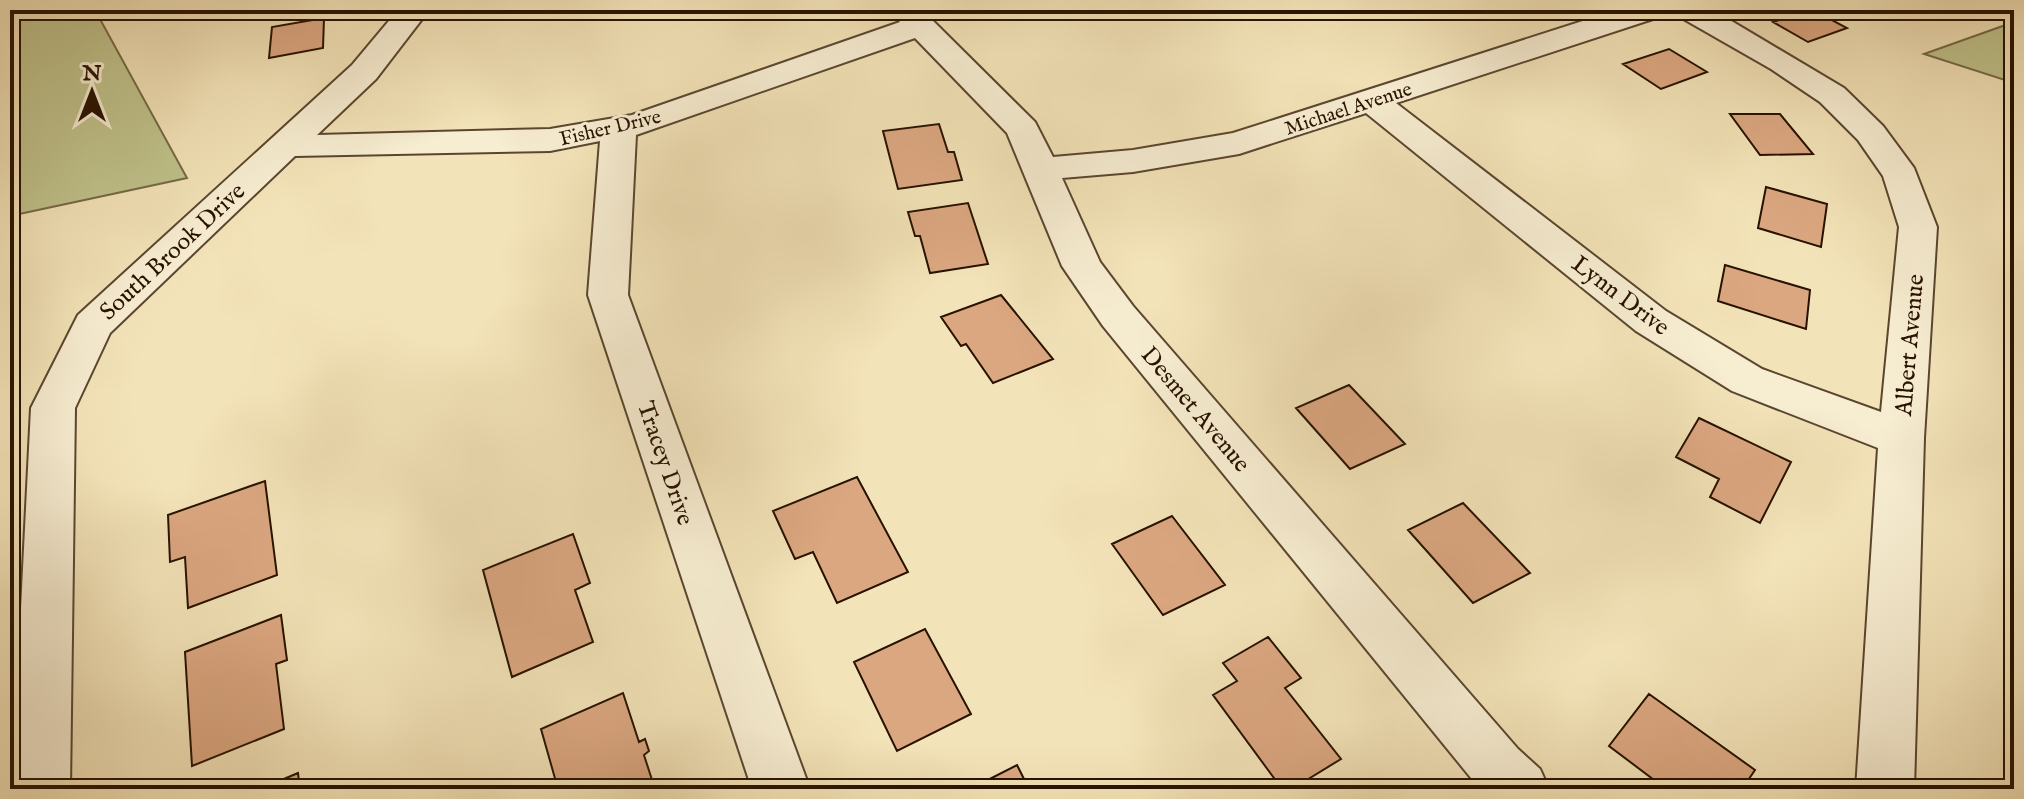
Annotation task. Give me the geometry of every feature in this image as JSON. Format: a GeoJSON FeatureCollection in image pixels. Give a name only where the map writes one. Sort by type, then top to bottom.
{"type":"FeatureCollection","features":[{"type":"Feature","properties":{"kind":"street","name":"South Brook Drive"},"geometry":{"type":"LineString","coordinates":[[41,789],[53,408],[93,325],[364,72],[414,10]]}},
{"type":"Feature","properties":{"kind":"street","name":"Michael Avenue"},"geometry":{"type":"LineString","coordinates":[[1039,169],[1133,161],[1239,143],[1648,10]]}},
{"type":"Feature","properties":{"kind":"street","name":"Albert Avenue"},"geometry":{"type":"LineString","coordinates":[[1691,10],[1832,95],[1871,133],[1901,176],[1918,227],[1901,438],[1885,789]]}},
{"type":"Feature","properties":{"kind":"street","name":"Fisher Drive"},"geometry":{"type":"LineString","coordinates":[[285,146],[550,140],[639,124],[913,18]]}},
{"type":"Feature","properties":{"kind":"street","name":"Desmet Avenue"},"geometry":{"type":"LineString","coordinates":[[913,18],[1023,129],[1082,266],[1118,316],[1498,768],[1520,789]]}},
{"type":"Feature","properties":{"kind":"street","name":"Lynn Drive"},"geometry":{"type":"LineString","coordinates":[[1371,100],[1651,321],[1747,380],[1901,438]]}},
{"type":"Feature","properties":{"kind":"street","name":"Tracey Drive"},"geometry":{"type":"LineString","coordinates":[[619,127],[608,295],[781,789]]}},
{"type":"Feature","properties":{"kind":"green space"},"geometry":{"type":"Polygon","coordinates":[[[10,10],[95,10],[187,178],[10,216],[10,10]]]}},
{"type":"Feature","properties":{"kind":"green space"},"geometry":{"type":"Polygon","coordinates":[[[2014,22],[2014,83],[1924,54],[2014,22]]]}},
{"type":"Feature","properties":{"kind":"building"},"geometry":{"type":"Polygon","coordinates":[[[1808,10],[1847,28],[1808,42],[1773,22],[1808,10]]]}},
{"type":"Feature","properties":{"kind":"building"},"geometry":{"type":"Polygon","coordinates":[[[324,18],[323,48],[269,58],[272,27],[324,18]]]}},
{"type":"Feature","properties":{"kind":"building"},"geometry":{"type":"Polygon","coordinates":[[[1669,49],[1707,72],[1661,89],[1623,64],[1669,49]]]}},
{"type":"Feature","properties":{"kind":"building"},"geometry":{"type":"Polygon","coordinates":[[[1730,114],[1780,114],[1813,154],[1760,155],[1730,114]]]}},
{"type":"Feature","properties":{"kind":"building"},"geometry":{"type":"Polygon","coordinates":[[[939,124],[948,152],[954,152],[962,180],[898,189],[883,131],[939,124]]]}},
{"type":"Feature","properties":{"kind":"building"},"geometry":{"type":"Polygon","coordinates":[[[1766,187],[1827,204],[1821,247],[1758,228],[1766,187]]]}},
{"type":"Feature","properties":{"kind":"building"},"geometry":{"type":"Polygon","coordinates":[[[968,203],[988,264],[930,273],[920,236],[915,236],[908,212],[968,203]]]}},
{"type":"Feature","properties":{"kind":"building"},"geometry":{"type":"Polygon","coordinates":[[[1725,265],[1810,290],[1806,329],[1718,301],[1725,265]]]}},
{"type":"Feature","properties":{"kind":"building"},"geometry":{"type":"Polygon","coordinates":[[[1001,295],[1053,359],[993,383],[966,344],[961,346],[941,317],[1001,295]]]}},
{"type":"Feature","properties":{"kind":"building"},"geometry":{"type":"Polygon","coordinates":[[[1349,385],[1405,444],[1350,469],[1296,408],[1349,385]]]}},
{"type":"Feature","properties":{"kind":"building"},"geometry":{"type":"Polygon","coordinates":[[[1699,418],[1791,462],[1760,523],[1710,497],[1719,479],[1676,457],[1699,418]]]}},
{"type":"Feature","properties":{"kind":"building"},"geometry":{"type":"Polygon","coordinates":[[[857,477],[908,572],[837,603],[813,552],[795,559],[773,511],[857,477]]]}},
{"type":"Feature","properties":{"kind":"building"},"geometry":{"type":"Polygon","coordinates":[[[265,481],[277,575],[188,608],[185,557],[170,562],[168,515],[265,481]]]}},
{"type":"Feature","properties":{"kind":"building"},"geometry":{"type":"Polygon","coordinates":[[[1463,503],[1530,573],[1473,603],[1408,530],[1463,503]]]}},
{"type":"Feature","properties":{"kind":"building"},"geometry":{"type":"Polygon","coordinates":[[[1172,516],[1225,585],[1163,615],[1112,544],[1172,516]]]}},
{"type":"Feature","properties":{"kind":"building"},"geometry":{"type":"Polygon","coordinates":[[[573,534],[590,583],[575,590],[593,642],[512,677],[483,570],[573,534]]]}},
{"type":"Feature","properties":{"kind":"building"},"geometry":{"type":"Polygon","coordinates":[[[281,615],[287,660],[276,664],[284,729],[192,766],[185,652],[281,615]]]}},
{"type":"Feature","properties":{"kind":"building"},"geometry":{"type":"Polygon","coordinates":[[[925,629],[971,714],[897,751],[854,662],[925,629]]]}},
{"type":"Feature","properties":{"kind":"building"},"geometry":{"type":"Polygon","coordinates":[[[1268,637],[1301,678],[1285,688],[1341,759],[1292,789],[1282,789],[1213,695],[1237,681],[1223,663],[1268,637]]]}},
{"type":"Feature","properties":{"kind":"building"},"geometry":{"type":"Polygon","coordinates":[[[623,693],[639,742],[645,739],[649,751],[644,755],[653,783],[640,789],[558,789],[541,729],[623,693]]]}},
{"type":"Feature","properties":{"kind":"building"},"geometry":{"type":"Polygon","coordinates":[[[1649,694],[1755,770],[1742,789],[1666,789],[1609,746],[1649,694]]]}},
{"type":"Feature","properties":{"kind":"building"},"geometry":{"type":"Polygon","coordinates":[[[1017,765],[1029,789],[970,789],[1017,765]]]}},
{"type":"Feature","properties":{"kind":"building"},"geometry":{"type":"Polygon","coordinates":[[[298,773],[300,789],[260,789],[298,773]]]}}]}
